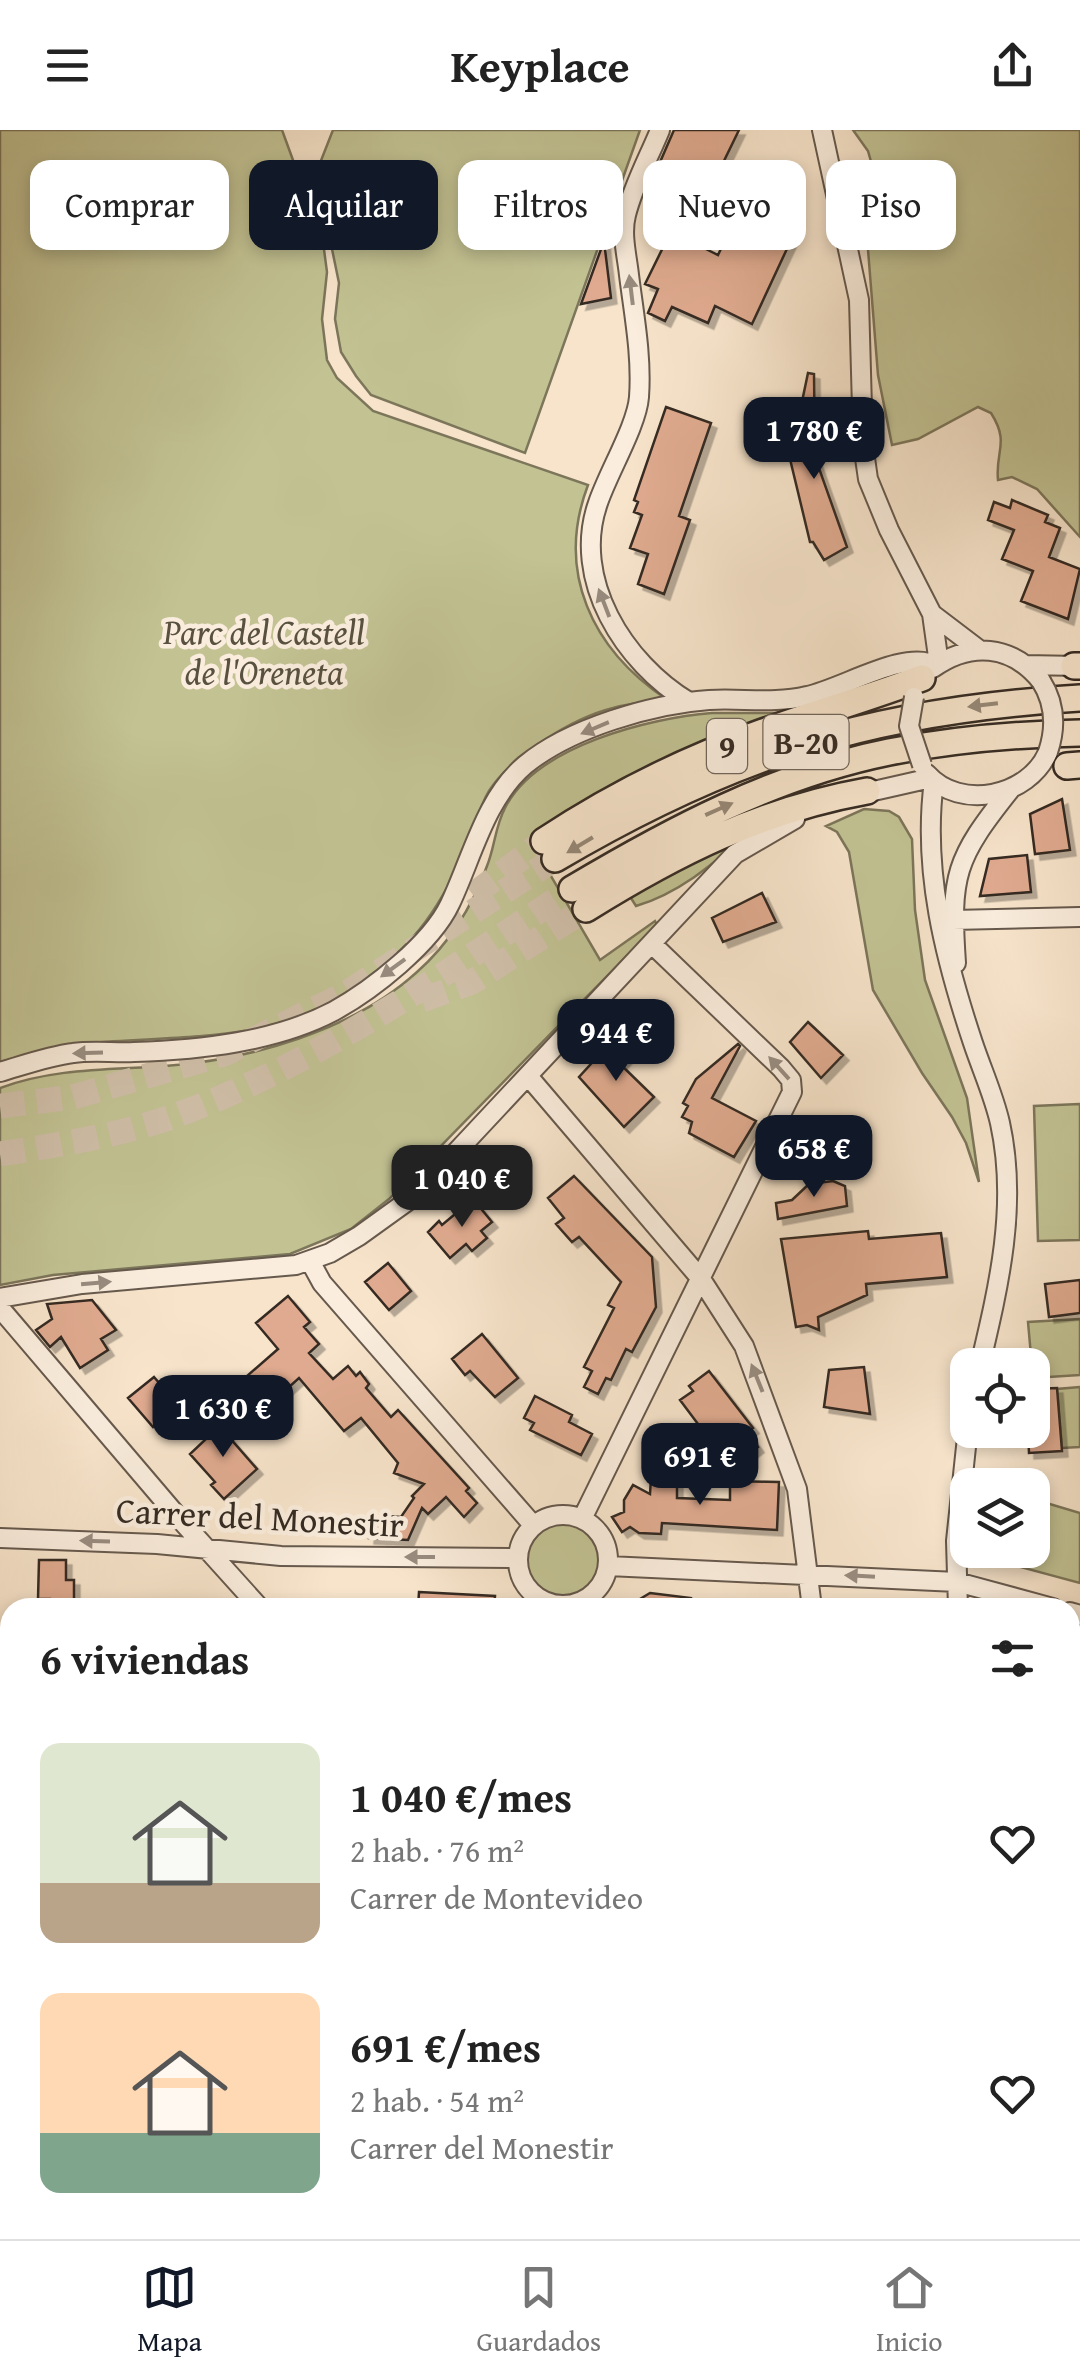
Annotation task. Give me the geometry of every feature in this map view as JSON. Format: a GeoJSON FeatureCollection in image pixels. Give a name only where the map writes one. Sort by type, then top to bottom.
{"type":"FeatureCollection","features":[{"type":"Feature","properties":{"kind":"highway","name":"9"},"geometry":{"type":"LineString","coordinates":[[550,850],[632,789],[692,760],[928,676]]}},
{"type":"Feature","properties":{"kind":"highway","name":"B-20"},"geometry":{"type":"LineString","coordinates":[[550,850],[694,784],[786,748],[881,722],[950,709],[1080,698]]}},
{"type":"Feature","properties":{"kind":"highway","name":"B-20"},"geometry":{"type":"LineString","coordinates":[[579,899],[705,816],[819,772],[927,747],[1080,732]]}},
{"type":"Feature","properties":{"kind":"highway","name":"9"},"geometry":{"type":"LineString","coordinates":[[579,899],[739,826],[816,800],[879,789]]}},
{"type":"Feature","properties":{"kind":"street"},"geometry":{"type":"LineString","coordinates":[[660,130],[625,216],[624,239],[640,366],[639,402],[596,505],[590,535],[601,599],[612,624],[651,674],[688,702]]}},
{"type":"Feature","properties":{"kind":"street"},"geometry":{"type":"LineString","coordinates":[[0,1298],[82,1284],[278,1268],[310,1261],[396,1212],[736,854],[784,824],[929,775],[958,792],[982,795],[1010,790],[1063,763],[1052,738],[1053,712],[1041,681],[1025,665],[1003,653],[978,649],[932,614],[868,479],[862,444],[858,300],[822,130]]}},
{"type":"Feature","properties":{"kind":"street"},"geometry":{"type":"LineString","coordinates":[[932,614],[928,676],[910,726],[929,775],[940,934],[1000,1122],[1008,1189],[1006,1238],[984,1348]]}},
{"type":"Feature","properties":{"kind":"street"},"geometry":{"type":"LineString","coordinates":[[928,676],[978,649]]}},
{"type":"Feature","properties":{"kind":"street"},"geometry":{"type":"LineString","coordinates":[[0,1072],[74,1053],[220,1044],[270,1034],[334,1010],[410,956],[436,926],[449,907],[493,806],[526,764],[559,744],[618,718],[688,702],[780,701],[810,696],[908,660],[928,661],[928,676]]}},
{"type":"Feature","properties":{"kind":"street"},"geometry":{"type":"LineString","coordinates":[[1025,665],[1078,666]]}},
{"type":"Feature","properties":{"kind":"street"},"geometry":{"type":"LineString","coordinates":[[879,789],[907,795],[923,810],[932,835]]}},
{"type":"Feature","properties":{"kind":"street"},"geometry":{"type":"LineString","coordinates":[[958,990],[956,881],[966,850],[1010,790]]}},
{"type":"Feature","properties":{"kind":"street"},"geometry":{"type":"LineString","coordinates":[[954,920],[1080,917]]}},
{"type":"Feature","properties":{"kind":"street"},"geometry":{"type":"LineString","coordinates":[[582,1519],[788,1104],[792,1086],[782,1068],[652,944]]}},
{"type":"Feature","properties":{"kind":"street"},"geometry":{"type":"LineString","coordinates":[[528,1076],[701,1279],[744,1346],[796,1489],[811,1598]]}},
{"type":"Feature","properties":{"kind":"street"},"geometry":{"type":"LineString","coordinates":[[310,1261],[322,1283],[533,1526]]}},
{"type":"Feature","properties":{"kind":"street"},"geometry":{"type":"LineString","coordinates":[[0,1308],[251,1598]]}},
{"type":"Feature","properties":{"kind":"street"},"geometry":{"type":"LineString","coordinates":[[958,1598],[956,1540],[966,1448]]}},
{"type":"Feature","properties":{"kind":"street"},"geometry":{"type":"LineString","coordinates":[[538,1598],[522,1580],[517,1558],[533,1526],[552,1516],[568,1515],[582,1519],[605,1543],[608,1566],[604,1579],[587,1598]]}},
{"type":"Feature","properties":{"kind":"street","name":"Carrer del Monestir"},"geometry":{"type":"LineString","coordinates":[[0,1538],[207,1548],[281,1556],[517,1558]]}},
{"type":"Feature","properties":{"kind":"street"},"geometry":{"type":"LineString","coordinates":[[608,1566],[958,1582],[1016,1598]]}},
{"type":"Feature","properties":{"kind":"green space","name":"Parc del Castell de l'Oreneta"},"geometry":{"type":"Polygon","coordinates":[[[0,130],[282,130],[293,160],[249,160],[249,250],[324,250],[327,272],[322,319],[327,360],[337,378],[373,411],[588,485],[576,548],[587,606],[618,657],[666,699],[619,706],[580,720],[544,740],[512,765],[489,791],[456,872],[419,930],[369,977],[317,1009],[255,1029],[78,1044],[0,1062],[0,130]]]}},
{"type":"Feature","properties":{"kind":"green space"},"geometry":{"type":"Polygon","coordinates":[[[333,130],[640,130],[623,178],[623,160],[458,160],[458,250],[597,250],[525,453],[371,395],[341,352],[335,319],[339,283],[332,250],[438,250],[438,160],[321,160],[333,130]]]}},
{"type":"Feature","properties":{"kind":"green space"},"geometry":{"type":"Polygon","coordinates":[[[853,130],[1080,130],[1080,537],[1037,489],[1012,477],[998,480],[1001,440],[991,413],[978,407],[918,439],[892,445],[878,375],[868,250],[956,250],[956,160],[871,160],[853,130]]]}},
{"type":"Feature","properties":{"kind":"green space"},"geometry":{"type":"Polygon","coordinates":[[[712,713],[797,713],[606,798],[531,842],[600,960],[655,921],[657,925],[389,1199],[351,1229],[290,1254],[53,1275],[0,1285],[0,1088],[61,1073],[231,1057],[299,1039],[363,1010],[417,972],[450,936],[481,881],[499,822],[520,786],[542,768],[596,739],[657,721],[712,713]]]}},
{"type":"Feature","properties":{"kind":"green space"},"geometry":{"type":"Polygon","coordinates":[[[864,809],[889,811],[899,817],[912,839],[915,910],[925,980],[967,1098],[979,1182],[952,1117],[873,990],[849,852],[837,832],[826,826],[864,809]]]}},
{"type":"Feature","properties":{"kind":"green space"},"geometry":{"type":"Polygon","coordinates":[[[748,834],[667,893],[636,906],[629,895],[748,834]]]}},
{"type":"Feature","properties":{"kind":"green space"},"geometry":{"type":"Polygon","coordinates":[[[1080,1104],[1080,1240],[1038,1241],[1034,1106],[1080,1104]]]}},
{"type":"Feature","properties":{"kind":"green space"},"geometry":{"type":"Polygon","coordinates":[[[1080,1319],[1080,1375],[1050,1377],[1050,1348],[1030,1348],[1028,1322],[1080,1319]]]}},
{"type":"Feature","properties":{"kind":"green space"},"geometry":{"type":"Polygon","coordinates":[[[1080,1387],[1080,1447],[1062,1448],[1057,1389],[1080,1387]]]}},
{"type":"Feature","properties":{"kind":"green space"},"geometry":{"type":"Polygon","coordinates":[[[1050,1504],[1080,1513],[1080,1583],[1024,1568],[1050,1568],[1050,1504]]]}},
{"type":"Feature","properties":{"kind":"green space"},"geometry":{"type":"Polygon","coordinates":[[[563,1524],[589,1535],[600,1561],[589,1587],[563,1598],[537,1587],[526,1561],[537,1535],[563,1524]]]}},
{"type":"Feature","properties":{"kind":"building"},"geometry":{"type":"Polygon","coordinates":[[[674,130],[739,130],[724,160],[661,160],[674,130]]]}},
{"type":"Feature","properties":{"kind":"building"},"geometry":{"type":"Polygon","coordinates":[[[601,250],[605,250],[611,298],[581,304],[601,250]]]}},
{"type":"Feature","properties":{"kind":"building"},"geometry":{"type":"Polygon","coordinates":[[[662,250],[708,250],[718,255],[720,250],[786,250],[752,324],[715,306],[708,323],[672,307],[665,321],[648,313],[658,289],[645,284],[662,250]]]}},
{"type":"Feature","properties":{"kind":"building"},"geometry":{"type":"Polygon","coordinates":[[[808,373],[814,374],[815,457],[847,547],[824,560],[810,542],[790,459],[808,373]]]}},
{"type":"Feature","properties":{"kind":"building"},"geometry":{"type":"Polygon","coordinates":[[[666,407],[711,423],[679,516],[690,520],[664,594],[638,584],[648,554],[630,548],[642,515],[634,512],[638,502],[634,500],[666,407]]]}},
{"type":"Feature","properties":{"kind":"building"},"geometry":{"type":"Polygon","coordinates":[[[1012,500],[1048,515],[1045,522],[1060,528],[1049,557],[1080,569],[1068,619],[1021,601],[1033,571],[1002,559],[1014,530],[988,520],[994,502],[1010,508],[1012,500]]]}},
{"type":"Feature","properties":{"kind":"building"},"geometry":{"type":"Polygon","coordinates":[[[1062,799],[1070,850],[1035,854],[1030,814],[1062,799]]]}},
{"type":"Feature","properties":{"kind":"building"},"geometry":{"type":"Polygon","coordinates":[[[1027,855],[1031,892],[980,896],[989,859],[1027,855]]]}},
{"type":"Feature","properties":{"kind":"building"},"geometry":{"type":"Polygon","coordinates":[[[762,893],[776,922],[723,942],[712,918],[762,893]]]}},
{"type":"Feature","properties":{"kind":"building"},"geometry":{"type":"Polygon","coordinates":[[[808,1022],[843,1055],[821,1078],[790,1042],[808,1022]]]}},
{"type":"Feature","properties":{"kind":"building"},"geometry":{"type":"Polygon","coordinates":[[[609,1038],[627,1057],[620,1064],[654,1097],[624,1127],[579,1077],[609,1038]]]}},
{"type":"Feature","properties":{"kind":"building"},"geometry":{"type":"Polygon","coordinates":[[[738,1044],[712,1098],[756,1121],[734,1157],[689,1133],[692,1122],[682,1117],[688,1106],[683,1103],[696,1079],[738,1044]]]}},
{"type":"Feature","properties":{"kind":"building"},"geometry":{"type":"Polygon","coordinates":[[[574,1176],[652,1257],[656,1307],[632,1352],[626,1349],[611,1380],[606,1378],[598,1394],[584,1387],[592,1371],[584,1367],[614,1308],[608,1305],[621,1282],[579,1237],[572,1242],[556,1224],[564,1218],[548,1198],[574,1176]]]}},
{"type":"Feature","properties":{"kind":"building"},"geometry":{"type":"Polygon","coordinates":[[[833,1181],[845,1186],[847,1206],[778,1219],[776,1203],[792,1200],[809,1184],[833,1181]]]}},
{"type":"Feature","properties":{"kind":"building"},"geometry":{"type":"Polygon","coordinates":[[[473,1199],[492,1222],[481,1231],[487,1238],[472,1251],[466,1244],[450,1258],[428,1232],[473,1199]]]}},
{"type":"Feature","properties":{"kind":"building"},"geometry":{"type":"Polygon","coordinates":[[[868,1231],[869,1239],[941,1233],[947,1277],[866,1284],[867,1295],[818,1317],[819,1330],[807,1325],[796,1327],[781,1239],[868,1231]]]}},
{"type":"Feature","properties":{"kind":"building"},"geometry":{"type":"Polygon","coordinates":[[[388,1263],[411,1291],[389,1310],[365,1282],[388,1263]]]}},
{"type":"Feature","properties":{"kind":"building"},"geometry":{"type":"Polygon","coordinates":[[[1080,1280],[1080,1313],[1049,1317],[1045,1284],[1080,1280]]]}},
{"type":"Feature","properties":{"kind":"building"},"geometry":{"type":"Polygon","coordinates":[[[288,1296],[310,1322],[304,1327],[319,1344],[309,1353],[333,1379],[348,1366],[356,1376],[360,1372],[369,1384],[366,1388],[391,1417],[398,1410],[469,1488],[466,1491],[477,1503],[464,1517],[446,1497],[428,1514],[422,1508],[408,1540],[369,1538],[370,1521],[380,1522],[385,1516],[401,1517],[424,1484],[394,1473],[398,1463],[361,1418],[344,1431],[299,1378],[288,1388],[282,1381],[238,1414],[223,1397],[278,1349],[256,1323],[288,1296]]]}},
{"type":"Feature","properties":{"kind":"building"},"geometry":{"type":"Polygon","coordinates":[[[92,1300],[116,1330],[101,1339],[108,1350],[80,1368],[61,1337],[50,1347],[36,1330],[52,1319],[47,1304],[92,1300]]]}},
{"type":"Feature","properties":{"kind":"building"},"geometry":{"type":"Polygon","coordinates":[[[482,1334],[518,1378],[495,1397],[470,1371],[465,1375],[452,1359],[482,1334]]]}},
{"type":"Feature","properties":{"kind":"building"},"geometry":{"type":"Polygon","coordinates":[[[864,1367],[870,1414],[824,1407],[829,1370],[864,1367]]]}},
{"type":"Feature","properties":{"kind":"building"},"geometry":{"type":"Polygon","coordinates":[[[709,1371],[753,1428],[747,1432],[758,1447],[736,1464],[712,1432],[707,1436],[680,1400],[693,1391],[689,1386],[709,1371]]]}},
{"type":"Feature","properties":{"kind":"building"},"geometry":{"type":"Polygon","coordinates":[[[154,1377],[178,1405],[153,1427],[128,1398],[154,1377]]]}},
{"type":"Feature","properties":{"kind":"building"},"geometry":{"type":"Polygon","coordinates":[[[1050,1388],[1057,1388],[1062,1451],[1029,1453],[1029,1448],[1050,1448],[1050,1388]]]}},
{"type":"Feature","properties":{"kind":"building"},"geometry":{"type":"Polygon","coordinates":[[[535,1396],[572,1415],[569,1422],[592,1434],[581,1455],[530,1430],[534,1423],[524,1418],[535,1396]]]}},
{"type":"Feature","properties":{"kind":"building"},"geometry":{"type":"Polygon","coordinates":[[[215,1421],[257,1469],[224,1499],[211,1485],[215,1482],[190,1454],[205,1440],[200,1434],[215,1421]]]}},
{"type":"Feature","properties":{"kind":"building"},"geometry":{"type":"Polygon","coordinates":[[[651,1478],[677,1479],[677,1498],[730,1500],[730,1481],[779,1482],[777,1530],[662,1523],[661,1534],[639,1533],[630,1527],[622,1532],[612,1517],[624,1512],[624,1500],[633,1485],[650,1494],[651,1478]]]}},
{"type":"Feature","properties":{"kind":"building"},"geometry":{"type":"Polygon","coordinates":[[[39,1560],[66,1560],[66,1580],[74,1580],[74,1598],[38,1598],[39,1560]]]}},
{"type":"Feature","properties":{"kind":"building"},"geometry":{"type":"Polygon","coordinates":[[[419,1592],[495,1596],[495,1598],[419,1598],[419,1592]]]}},
{"type":"Feature","properties":{"kind":"building"},"geometry":{"type":"Polygon","coordinates":[[[650,1593],[691,1598],[642,1598],[650,1593]]]}},
{"type":"Feature","properties":{"kind":"tunnel"},"geometry":{"type":"LineString","coordinates":[[473,895],[544,841]]}},
{"type":"Feature","properties":{"kind":"tunnel"},"geometry":{"type":"LineString","coordinates":[[0,1106],[73,1097],[224,1054],[345,994],[555,859]]}},
{"type":"Feature","properties":{"kind":"tunnel"},"geometry":{"type":"LineString","coordinates":[[0,1154],[140,1127],[237,1091],[336,1040],[572,889]]}},
{"type":"Feature","properties":{"kind":"tunnel"},"geometry":{"type":"LineString","coordinates":[[422,1000],[472,982],[586,909]]}}]}
